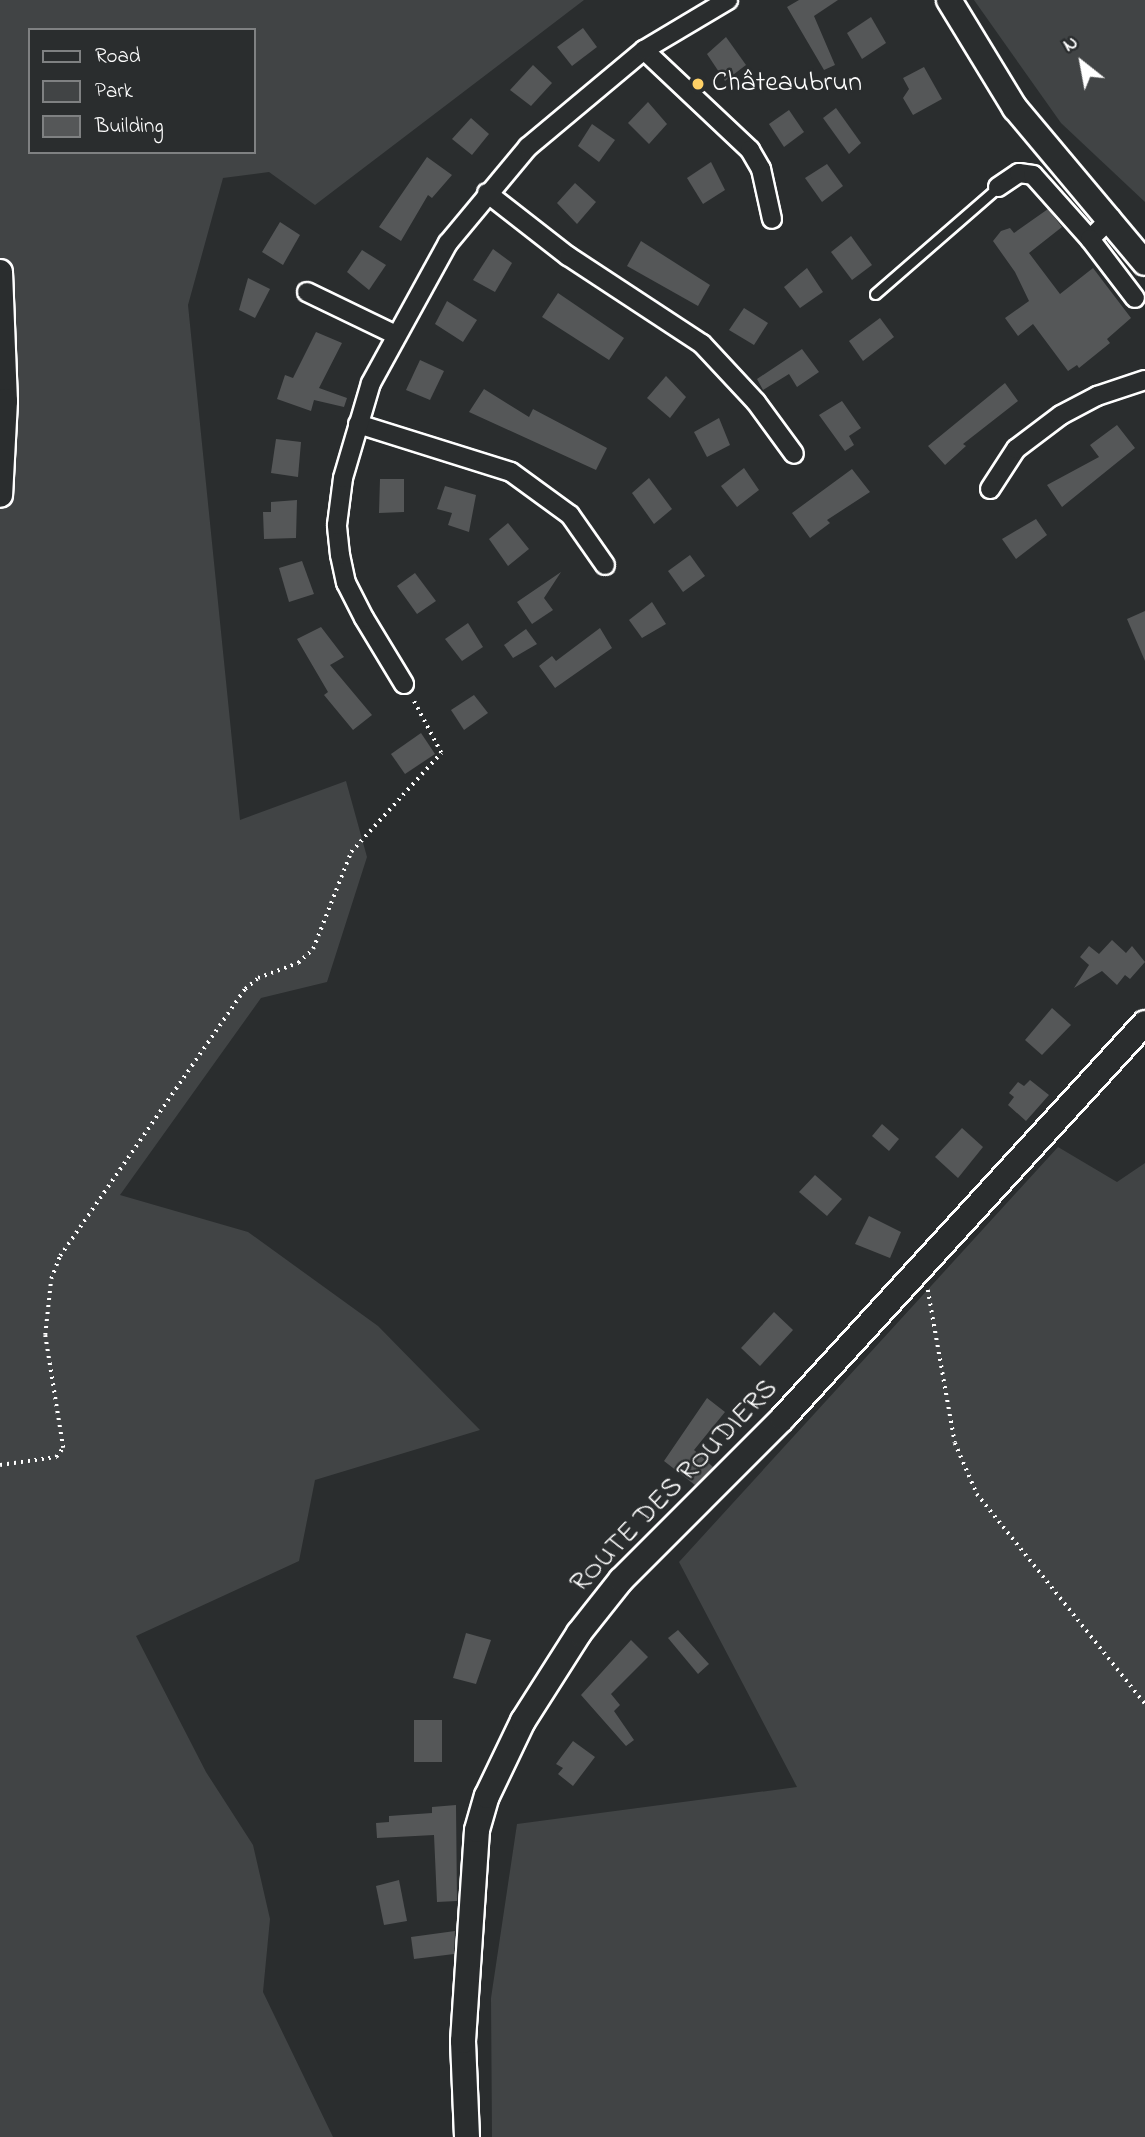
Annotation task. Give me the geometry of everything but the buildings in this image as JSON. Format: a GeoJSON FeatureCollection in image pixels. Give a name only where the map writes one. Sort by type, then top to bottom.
{"type":"FeatureCollection","features":[{"type":"Feature","properties":{"kind":"street"},"geometry":{"type":"LineString","coordinates":[[404,684],[363,618],[340,555],[337,525],[343,478],[371,383],[448,243],[487,192],[528,147],[644,50],[728,0]]}},
{"type":"Feature","properties":{"kind":"street"},"geometry":{"type":"LineString","coordinates":[[949,0],[1015,108],[1050,154],[1111,218],[1145,263]]}},
{"type":"Feature","properties":{"kind":"street"},"geometry":{"type":"LineString","coordinates":[[644,50],[750,150],[761,169],[772,219]]}},
{"type":"Feature","properties":{"kind":"street"},"geometry":{"type":"LineString","coordinates":[[998,187],[1019,173],[1033,175],[1090,239],[1135,298]]}},
{"type":"Feature","properties":{"kind":"street"},"geometry":{"type":"LineString","coordinates":[[487,192],[568,257],[702,344],[756,402],[794,454]]}},
{"type":"Feature","properties":{"kind":"street"},"geometry":{"type":"LineString","coordinates":[[1090,239],[1111,218]]}},
{"type":"Feature","properties":{"kind":"street"},"geometry":{"type":"LineString","coordinates":[[0,272],[5,401],[0,495]]}},
{"type":"Feature","properties":{"kind":"street"},"geometry":{"type":"LineString","coordinates":[[307,292],[396,335]]}},
{"type":"Feature","properties":{"kind":"street"},"geometry":{"type":"LineString","coordinates":[[990,489],[1016,449],[1061,415],[1097,396],[1145,380]]}},
{"type":"Feature","properties":{"kind":"street"},"geometry":{"type":"LineString","coordinates":[[358,424],[511,472],[570,515],[605,565]]}},
{"type":"Feature","properties":{"kind":"street","name":"ROUTE DES ROUDIERS"},"geometry":{"type":"LineString","coordinates":[[467,2137],[463,2041],[477,1830],[486,1796],[523,1721],[579,1633],[621,1580],[782,1419],[1145,1023]]}},
{"type":"Feature","properties":{"kind":"lane"},"geometry":{"type":"LineString","coordinates":[[875,294],[998,187]]}},
{"type":"Feature","properties":{"kind":"path"},"geometry":{"type":"LineString","coordinates":[[0,1465],[56,1457],[62,1448],[46,1335],[51,1279],[60,1256],[245,989],[258,978],[298,963],[313,949],[351,852],[441,753],[404,684]]}},
{"type":"Feature","properties":{"kind":"path"},"geometry":{"type":"LineString","coordinates":[[919,1269],[932,1299],[941,1377],[955,1443],[977,1494],[1145,1703]]}},
{"type":"Feature","properties":{"kind":"green space"},"geometry":{"type":"Polygon","coordinates":[[[0,0],[584,0],[315,205],[269,172],[223,178],[188,305],[240,820],[346,781],[367,857],[327,982],[261,998],[120,1195],[248,1232],[378,1326],[480,1430],[315,1480],[299,1561],[136,1636],[206,1772],[253,1845],[270,1919],[263,1992],[333,2137],[0,2137],[0,0]]]}},
{"type":"Feature","properties":{"kind":"green space"},"geometry":{"type":"Polygon","coordinates":[[[974,0],[1145,0],[1145,202],[1061,123],[974,0]]]}},
{"type":"Feature","properties":{"kind":"green space"},"geometry":{"type":"Polygon","coordinates":[[[1058,1147],[1117,1182],[1145,1163],[1145,2137],[492,2137],[491,1998],[517,1824],[797,1787],[679,1562],[1058,1147]]]}},
{"type":"Feature","properties":{"kind":"place","name":"Châteaubrun"},"geometry":{"type":"Point","coordinates":[698,84]}}]}
